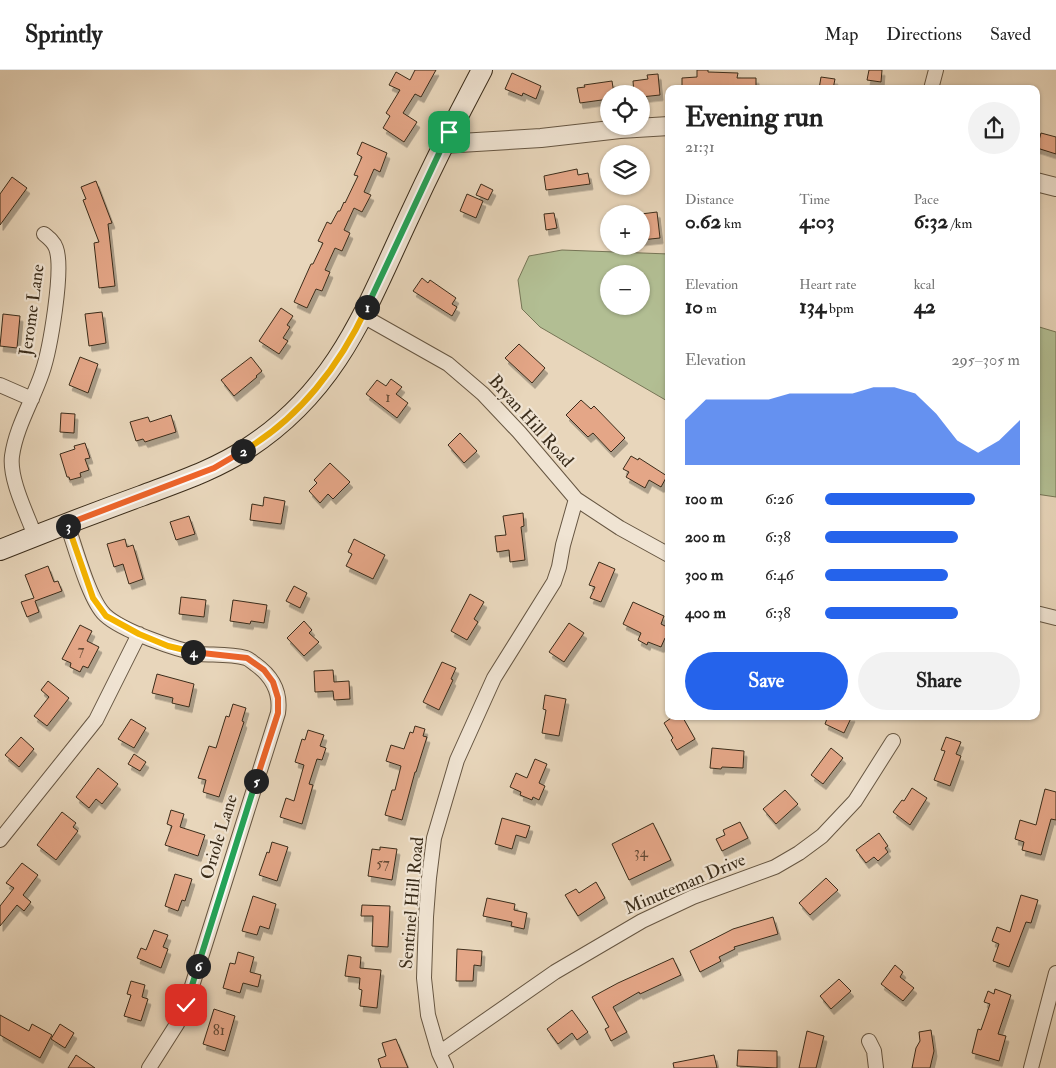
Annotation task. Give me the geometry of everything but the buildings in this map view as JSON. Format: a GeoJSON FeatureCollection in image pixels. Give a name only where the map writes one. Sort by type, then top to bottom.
{"type":"FeatureCollection","features":[{"type":"Feature","properties":{"kind":"main road"},"geometry":{"type":"LineString","coordinates":[[0,550],[214,468],[248,449],[273,431],[298,409],[320,385],[353,335],[443,144],[482,70]]}},
{"type":"Feature","properties":{"kind":"street"},"geometry":{"type":"LineString","coordinates":[[932,85],[936,70]]}},
{"type":"Feature","properties":{"kind":"street"},"geometry":{"type":"LineString","coordinates":[[443,144],[541,138],[620,129],[665,126]]}},
{"type":"Feature","properties":{"kind":"street"},"geometry":{"type":"LineString","coordinates":[[1040,183],[1056,187]]}},
{"type":"Feature","properties":{"kind":"street","name":"Jerome Lane"},"geometry":{"type":"LineString","coordinates":[[36,536],[18,489],[12,458],[15,441],[43,371],[53,321],[59,260],[52,241],[44,234]]}},
{"type":"Feature","properties":{"kind":"street","name":"Bryan Hill Road"},"geometry":{"type":"LineString","coordinates":[[363,316],[448,364],[483,394],[519,432],[576,499],[620,528],[665,554]]}},
{"type":"Feature","properties":{"kind":"street"},"geometry":{"type":"LineString","coordinates":[[0,385],[32,398]]}},
{"type":"Feature","properties":{"kind":"street","name":"Sentinel Hill Road"},"geometry":{"type":"LineString","coordinates":[[446,1068],[439,1053],[428,1015],[424,978],[426,917],[434,838],[457,760],[494,678],[554,582],[576,499]]}},
{"type":"Feature","properties":{"kind":"street","name":"Oriole Lane"},"geometry":{"type":"LineString","coordinates":[[67,524],[97,605],[106,616],[139,634],[168,646],[198,653],[247,658],[269,675],[276,690],[278,706],[186,1005],[177,1024],[148,1068]]}},
{"type":"Feature","properties":{"kind":"street"},"geometry":{"type":"LineString","coordinates":[[1040,614],[1056,618]]}},
{"type":"Feature","properties":{"kind":"street"},"geometry":{"type":"LineString","coordinates":[[0,840],[96,720],[139,634]]}},
{"type":"Feature","properties":{"kind":"street","name":"Minuteman Drive"},"geometry":{"type":"LineString","coordinates":[[439,1053],[555,972],[642,921],[693,897],[775,867],[799,853],[822,836],[855,801],[894,741]]}},
{"type":"Feature","properties":{"kind":"street"},"geometry":{"type":"LineString","coordinates":[[1031,1068],[1056,973]]}},
{"type":"Feature","properties":{"kind":"street"},"geometry":{"type":"LineString","coordinates":[[869,1042],[874,1051],[876,1068]]}},
{"type":"Feature","properties":{"kind":"green space"},"geometry":{"type":"Polygon","coordinates":[[[562,250],[600,251],[600,255],[665,254],[665,400],[540,327],[522,309],[518,280],[529,256],[562,250]]]}},
{"type":"Feature","properties":{"kind":"green space"},"geometry":{"type":"Polygon","coordinates":[[[1040,327],[1056,332],[1056,497],[1040,495],[1040,327]]]}},
{"type":"Feature","properties":{"kind":"route"},"geometry":{"type":"LineString","coordinates":[[186,1005],[278,713],[278,698],[269,675],[247,658],[198,653],[168,646],[139,634],[106,616],[93,598],[67,524],[214,468],[248,449],[273,431],[298,409],[320,385],[353,335],[449,132]]}}]}
